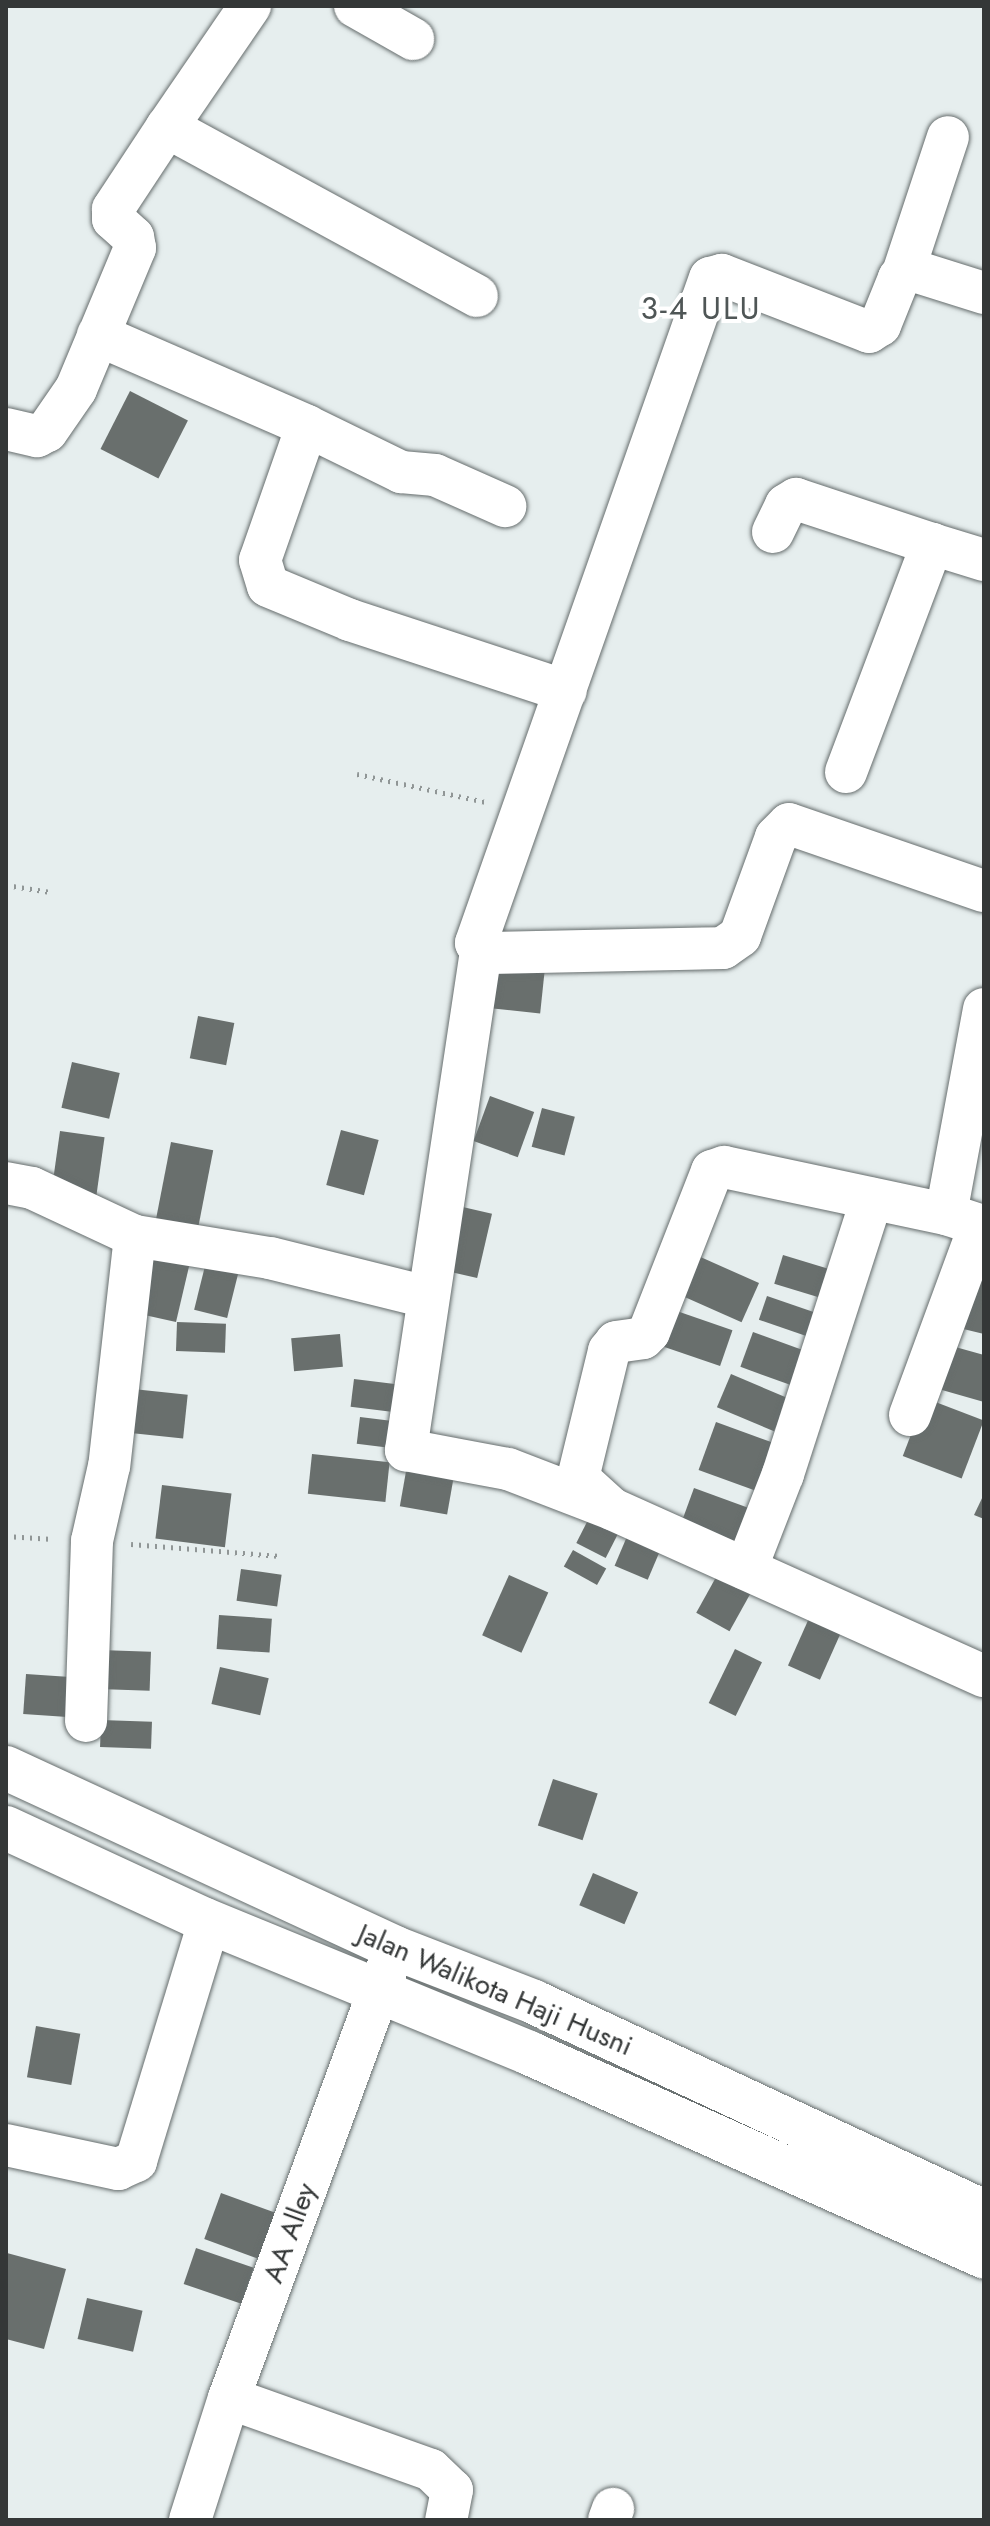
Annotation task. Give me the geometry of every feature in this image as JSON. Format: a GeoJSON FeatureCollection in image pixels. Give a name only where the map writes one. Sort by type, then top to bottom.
{"type":"FeatureCollection","features":[{"type":"Feature","properties":{"kind":"street"},"geometry":{"type":"LineString","coordinates":[[6,429],[37,436],[47,431],[76,389],[135,248],[133,237],[113,219],[113,209],[250,6]]}},
{"type":"Feature","properties":{"kind":"street"},"geometry":{"type":"LineString","coordinates":[[355,6],[413,39]]}},
{"type":"Feature","properties":{"kind":"street"},"geometry":{"type":"LineString","coordinates":[[167,127],[477,296]]}},
{"type":"Feature","properties":{"kind":"street"},"geometry":{"type":"LineString","coordinates":[[948,137],[903,273],[883,320],[869,332],[722,275],[710,278],[661,407],[525,811],[477,936],[481,951],[426,1297],[406,1450],[508,1469],[612,1509],[984,1676]]}},
{"type":"Feature","properties":{"kind":"street"},"geometry":{"type":"LineString","coordinates":[[903,273],[914,268],[984,293]]}},
{"type":"Feature","properties":{"kind":"street"},"geometry":{"type":"LineString","coordinates":[[98,335],[307,426],[401,472],[435,475],[505,506]]}},
{"type":"Feature","properties":{"kind":"street"},"geometry":{"type":"LineString","coordinates":[[307,426],[260,560],[262,579],[268,586],[350,620],[566,691]]}},
{"type":"Feature","properties":{"kind":"street"},"geometry":{"type":"LineString","coordinates":[[773,532],[786,505],[796,499],[984,560]]}},
{"type":"Feature","properties":{"kind":"street"},"geometry":{"type":"LineString","coordinates":[[846,772],[932,544]]}},
{"type":"Feature","properties":{"kind":"street"},"geometry":{"type":"LineString","coordinates":[[481,951],[723,948],[740,936],[776,837],[789,824],[984,891]]}},
{"type":"Feature","properties":{"kind":"street"},"geometry":{"type":"LineString","coordinates":[[910,1415],[970,1222],[984,1009]]}},
{"type":"Feature","properties":{"kind":"street"},"geometry":{"type":"LineString","coordinates":[[612,1509],[578,1478],[609,1351],[616,1342],[649,1332],[712,1171],[724,1167],[970,1222]]}},
{"type":"Feature","properties":{"kind":"street"},"geometry":{"type":"LineString","coordinates":[[6,1183],[32,1188],[135,1236],[270,1258],[426,1297]]}},
{"type":"Feature","properties":{"kind":"street"},"geometry":{"type":"LineString","coordinates":[[746,1569],[783,1474],[872,1199]]}},
{"type":"Feature","properties":{"kind":"street"},"geometry":{"type":"LineString","coordinates":[[86,1721],[92,1541],[109,1466],[135,1236]]}},
{"type":"Feature","properties":{"kind":"street","name":"Jalan Walikota Haji Husni"},"geometry":{"type":"LineString","coordinates":[[6,1768],[395,1948],[534,2002],[984,2212]]}},
{"type":"Feature","properties":{"kind":"street","name":"Jalan Walikota Haji Husni"},"geometry":{"type":"LineString","coordinates":[[6,1828],[209,1922],[529,2053],[984,2257]]}},
{"type":"Feature","properties":{"kind":"street"},"geometry":{"type":"LineString","coordinates":[[6,2145],[118,2169],[136,2161],[209,1922]]}},
{"type":"Feature","properties":{"kind":"street","name":"AA Alley"},"geometry":{"type":"LineString","coordinates":[[190,2520],[229,2398],[395,1948]]}},
{"type":"Feature","properties":{"kind":"street"},"geometry":{"type":"LineString","coordinates":[[229,2398],[431,2470],[452,2490],[446,2520]]}},
{"type":"Feature","properties":{"kind":"path"},"geometry":{"type":"LineString","coordinates":[[357,774],[525,811]]}},
{"type":"Feature","properties":{"kind":"path"},"geometry":{"type":"LineString","coordinates":[[6,885],[50,892]]}},
{"type":"Feature","properties":{"kind":"path"},"geometry":{"type":"LineString","coordinates":[[92,1541],[281,1556]]}},
{"type":"Feature","properties":{"kind":"building"},"geometry":{"type":"Polygon","coordinates":[[[130,391],[188,421],[158,478],[100,449],[130,391]]]}},
{"type":"Feature","properties":{"kind":"building"},"geometry":{"type":"Polygon","coordinates":[[[481,964],[545,971],[540,1013],[477,1007],[481,964]]]}},
{"type":"Feature","properties":{"kind":"building"},"geometry":{"type":"Polygon","coordinates":[[[198,1016],[234,1023],[226,1065],[190,1058],[198,1016]]]}},
{"type":"Feature","properties":{"kind":"building"},"geometry":{"type":"Polygon","coordinates":[[[72,1062],[120,1073],[109,1119],[61,1108],[72,1062]]]}},
{"type":"Feature","properties":{"kind":"building"},"geometry":{"type":"Polygon","coordinates":[[[490,1096],[534,1112],[518,1157],[474,1141],[490,1096]]]}},
{"type":"Feature","properties":{"kind":"building"},"geometry":{"type":"Polygon","coordinates":[[[542,1108],[575,1117],[564,1155],[532,1147],[542,1108]]]}},
{"type":"Feature","properties":{"kind":"building"},"geometry":{"type":"Polygon","coordinates":[[[341,1130],[379,1140],[364,1195],[326,1185],[341,1130]]]}},
{"type":"Feature","properties":{"kind":"building"},"geometry":{"type":"Polygon","coordinates":[[[60,1131],[105,1137],[96,1197],[52,1190],[60,1131]]]}},
{"type":"Feature","properties":{"kind":"building"},"geometry":{"type":"Polygon","coordinates":[[[171,1142],[213,1150],[198,1229],[156,1221],[171,1142]]]}},
{"type":"Feature","properties":{"kind":"building"},"geometry":{"type":"Polygon","coordinates":[[[454,1205],[492,1214],[477,1278],[439,1269],[454,1205]]]}},
{"type":"Feature","properties":{"kind":"building"},"geometry":{"type":"Polygon","coordinates":[[[135,1239],[191,1258],[176,1322],[140,1314],[135,1239]]]}},
{"type":"Feature","properties":{"kind":"building"},"geometry":{"type":"Polygon","coordinates":[[[696,1255],[759,1283],[742,1322],[679,1294],[696,1255]]]}},
{"type":"Feature","properties":{"kind":"building"},"geometry":{"type":"Polygon","coordinates":[[[783,1255],[836,1271],[827,1300],[774,1284],[783,1255]]]}},
{"type":"Feature","properties":{"kind":"building"},"geometry":{"type":"Polygon","coordinates":[[[205,1266],[238,1274],[227,1318],[194,1310],[205,1266]]]}},
{"type":"Feature","properties":{"kind":"building"},"geometry":{"type":"Polygon","coordinates":[[[984,1267],[984,1334],[951,1326],[984,1267]]]}},
{"type":"Feature","properties":{"kind":"building"},"geometry":{"type":"Polygon","coordinates":[[[767,1296],[824,1316],[816,1339],[759,1320],[767,1296]]]}},
{"type":"Feature","properties":{"kind":"building"},"geometry":{"type":"Polygon","coordinates":[[[671,1309],[732,1330],[720,1366],[659,1345],[671,1309]]]}},
{"type":"Feature","properties":{"kind":"building"},"geometry":{"type":"Polygon","coordinates":[[[177,1322],[226,1324],[225,1353],[176,1351],[177,1322]]]}},
{"type":"Feature","properties":{"kind":"building"},"geometry":{"type":"Polygon","coordinates":[[[753,1332],[808,1352],[795,1387],[740,1367],[753,1332]]]}},
{"type":"Feature","properties":{"kind":"building"},"geometry":{"type":"Polygon","coordinates":[[[340,1334],[343,1367],[294,1371],[291,1338],[340,1334]]]}},
{"type":"Feature","properties":{"kind":"building"},"geometry":{"type":"Polygon","coordinates":[[[941,1343],[984,1355],[984,1402],[928,1386],[941,1343]]]}},
{"type":"Feature","properties":{"kind":"building"},"geometry":{"type":"Polygon","coordinates":[[[731,1374],[788,1398],[774,1431],[717,1407],[731,1374]]]}},
{"type":"Feature","properties":{"kind":"building"},"geometry":{"type":"Polygon","coordinates":[[[354,1379],[397,1384],[393,1412],[351,1407],[354,1379]]]}},
{"type":"Feature","properties":{"kind":"building"},"geometry":{"type":"Polygon","coordinates":[[[133,1389],[188,1395],[183,1439],[128,1433],[133,1389]]]}},
{"type":"Feature","properties":{"kind":"building"},"geometry":{"type":"Polygon","coordinates":[[[925,1398],[984,1421],[962,1478],[903,1456],[925,1398]]]}},
{"type":"Feature","properties":{"kind":"building"},"geometry":{"type":"Polygon","coordinates":[[[360,1417],[407,1423],[403,1450],[357,1444],[360,1417]]]}},
{"type":"Feature","properties":{"kind":"building"},"geometry":{"type":"Polygon","coordinates":[[[716,1422],[778,1445],[761,1492],[699,1470],[716,1422]]]}},
{"type":"Feature","properties":{"kind":"building"},"geometry":{"type":"Polygon","coordinates":[[[312,1454],[390,1462],[385,1502],[308,1494],[312,1454]]]}},
{"type":"Feature","properties":{"kind":"building"},"geometry":{"type":"Polygon","coordinates":[[[408,1460],[455,1468],[447,1515],[400,1506],[408,1460]]]}},
{"type":"Feature","properties":{"kind":"building"},"geometry":{"type":"Polygon","coordinates":[[[162,1485],[231,1494],[225,1547],[155,1539],[162,1485]]]}},
{"type":"Feature","properties":{"kind":"building"},"geometry":{"type":"Polygon","coordinates":[[[694,1488],[749,1508],[734,1550],[679,1530],[694,1488]]]}},
{"type":"Feature","properties":{"kind":"building"},"geometry":{"type":"Polygon","coordinates":[[[984,1494],[984,1519],[974,1515],[984,1494]]]}},
{"type":"Feature","properties":{"kind":"building"},"geometry":{"type":"Polygon","coordinates":[[[589,1518],[618,1533],[606,1558],[576,1543],[589,1518]]]}},
{"type":"Feature","properties":{"kind":"building"},"geometry":{"type":"Polygon","coordinates":[[[631,1527],[664,1541],[648,1580],[615,1566],[631,1527]]]}},
{"type":"Feature","properties":{"kind":"building"},"geometry":{"type":"Polygon","coordinates":[[[573,1550],[606,1568],[597,1585],[564,1567],[573,1550]]]}},
{"type":"Feature","properties":{"kind":"building"},"geometry":{"type":"Polygon","coordinates":[[[241,1569],[282,1575],[277,1606],[237,1601],[241,1569]]]}},
{"type":"Feature","properties":{"kind":"building"},"geometry":{"type":"Polygon","coordinates":[[[720,1570],[753,1588],[729,1631],[696,1613],[720,1570]]]}},
{"type":"Feature","properties":{"kind":"building"},"geometry":{"type":"Polygon","coordinates":[[[509,1575],[548,1592],[521,1653],[482,1635],[509,1575]]]}},
{"type":"Feature","properties":{"kind":"building"},"geometry":{"type":"Polygon","coordinates":[[[814,1607],[846,1621],[820,1680],[788,1665],[814,1607]]]}},
{"type":"Feature","properties":{"kind":"building"},"geometry":{"type":"Polygon","coordinates":[[[219,1615],[272,1619],[269,1653],[217,1649],[219,1615]]]}},
{"type":"Feature","properties":{"kind":"building"},"geometry":{"type":"Polygon","coordinates":[[[735,1649],[762,1662],[736,1716],[709,1703],[735,1649]]]}},
{"type":"Feature","properties":{"kind":"building"},"geometry":{"type":"Polygon","coordinates":[[[100,1650],[151,1652],[150,1691],[99,1689],[100,1650]]]}},
{"type":"Feature","properties":{"kind":"building"},"geometry":{"type":"Polygon","coordinates":[[[220,1667],[269,1678],[260,1715],[211,1704],[220,1667]]]}},
{"type":"Feature","properties":{"kind":"building"},"geometry":{"type":"Polygon","coordinates":[[[26,1674],[74,1677],[71,1717],[23,1714],[26,1674]]]}},
{"type":"Feature","properties":{"kind":"building"},"geometry":{"type":"Polygon","coordinates":[[[101,1720],[152,1722],[151,1749],[100,1747],[101,1720]]]}},
{"type":"Feature","properties":{"kind":"building"},"geometry":{"type":"Polygon","coordinates":[[[553,1779],[598,1794],[583,1840],[538,1826],[553,1779]]]}},
{"type":"Feature","properties":{"kind":"building"},"geometry":{"type":"Polygon","coordinates":[[[593,1873],[638,1892],[624,1924],[579,1905],[593,1873]]]}},
{"type":"Feature","properties":{"kind":"building"},"geometry":{"type":"Polygon","coordinates":[[[36,2026],[80,2034],[71,2085],[27,2077],[36,2026]]]}},
{"type":"Feature","properties":{"kind":"building"},"geometry":{"type":"Polygon","coordinates":[[[221,2193],[280,2215],[263,2261],[204,2239],[221,2193]]]}},
{"type":"Feature","properties":{"kind":"building"},"geometry":{"type":"Polygon","coordinates":[[[196,2248],[254,2268],[241,2304],[184,2284],[196,2248]]]}},
{"type":"Feature","properties":{"kind":"building"},"geometry":{"type":"Polygon","coordinates":[[[7,2253],[66,2269],[44,2349],[6,2339],[7,2253]]]}},
{"type":"Feature","properties":{"kind":"building"},"geometry":{"type":"Polygon","coordinates":[[[87,2298],[143,2311],[133,2352],[78,2339],[87,2298]]]}},
{"type":"Feature","properties":{"kind":"district","name":"3-4 ULU"},"geometry":{"type":"Point","coordinates":[701,308]}}]}
